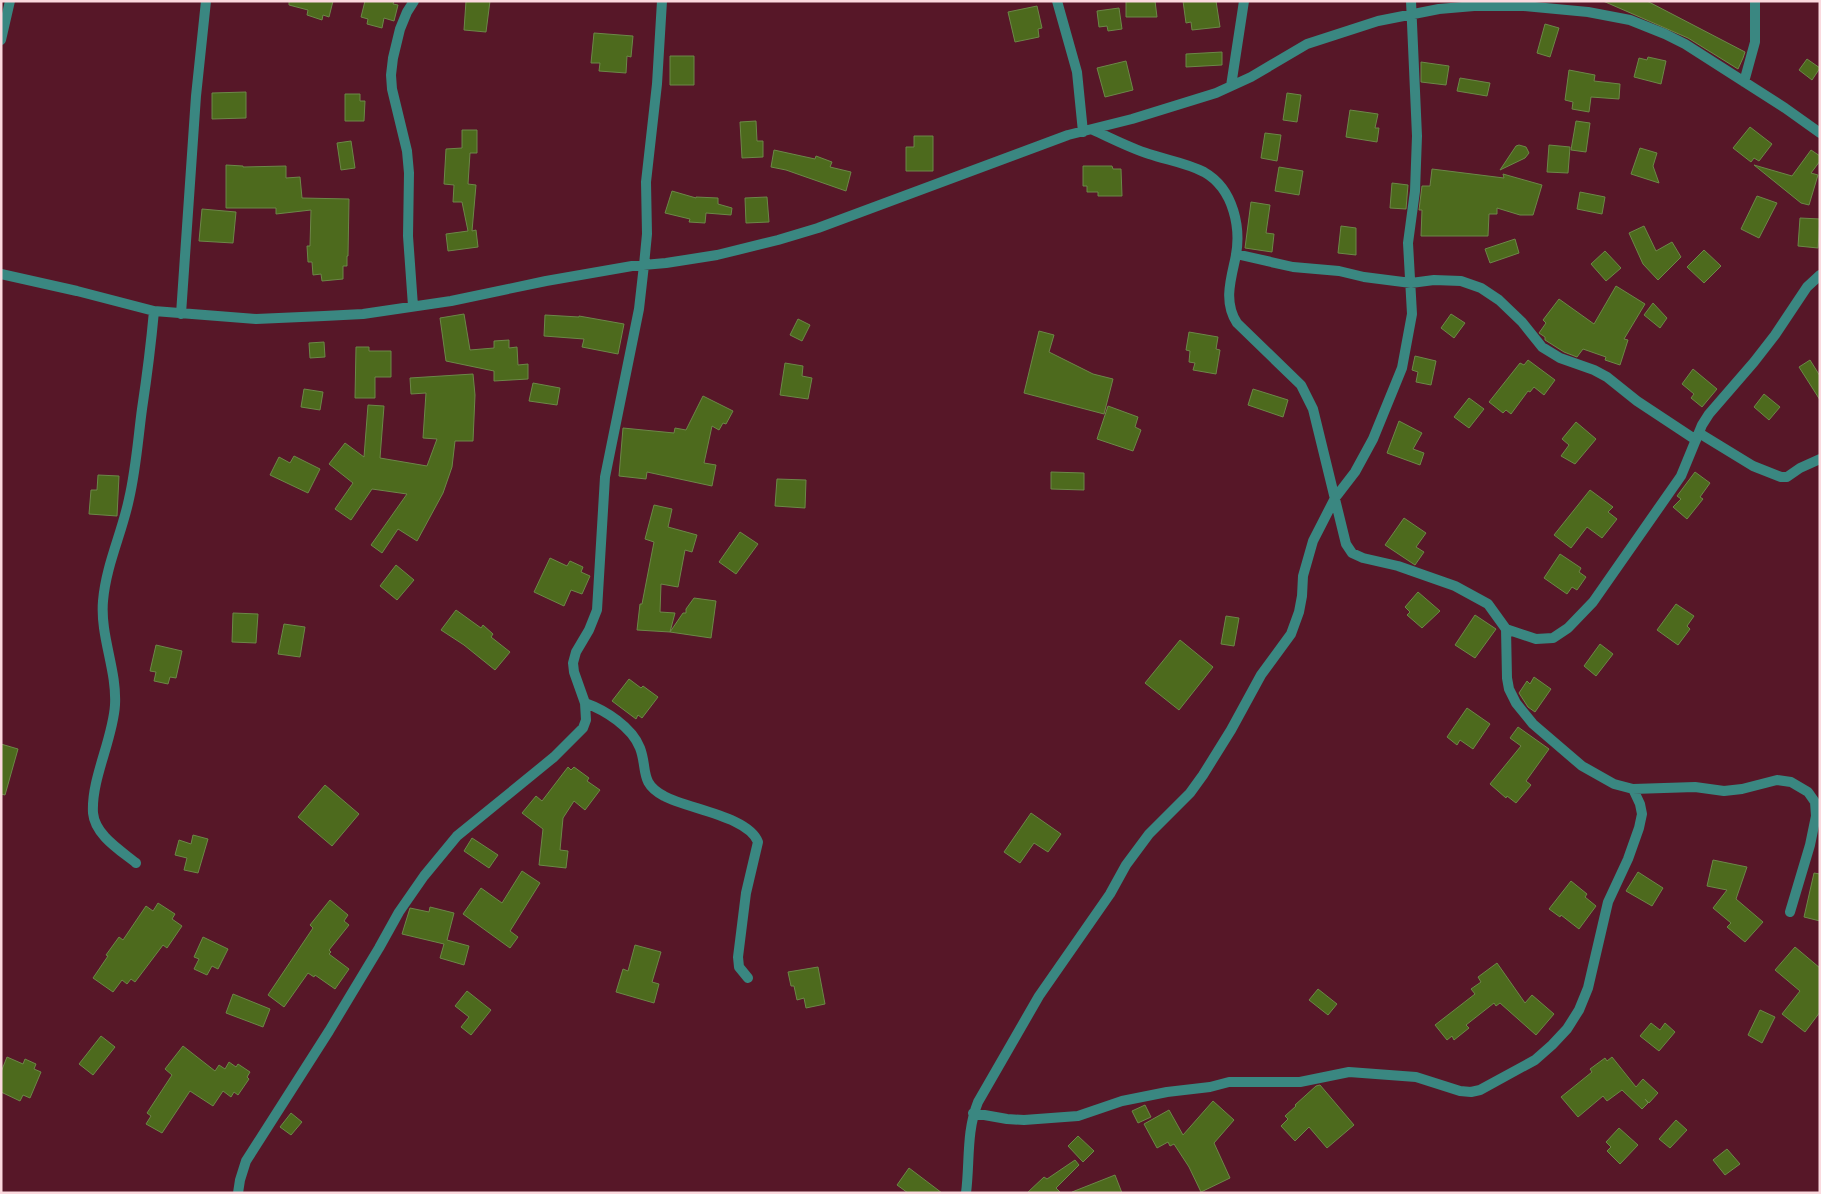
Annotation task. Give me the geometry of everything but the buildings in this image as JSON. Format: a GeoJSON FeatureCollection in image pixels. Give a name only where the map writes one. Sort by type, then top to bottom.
{"type":"FeatureCollection","features":[{"type":"Feature","properties":{"kind":"street"},"geometry":{"type":"LineString","coordinates":[[1,40],[10,1]]}},
{"type":"Feature","properties":{"kind":"street"},"geometry":{"type":"LineString","coordinates":[[181,314],[196,96],[206,1]]}},
{"type":"Feature","properties":{"kind":"street"},"geometry":{"type":"LineString","coordinates":[[413,306],[408,236],[409,173],[407,151],[392,89],[391,75],[400,29],[414,1]]}},
{"type":"Feature","properties":{"kind":"street"},"geometry":{"type":"LineString","coordinates":[[238,1193],[246,1161],[334,1022],[399,912],[424,876],[457,836],[573,739],[583,728],[586,720],[585,703],[574,672],[574,658],[597,610],[605,477],[640,309],[646,234],[646,182],[657,84],[662,1]]}},
{"type":"Feature","properties":{"kind":"street"},"geometry":{"type":"LineString","coordinates":[[1057,1],[1078,72],[1088,131]]}},
{"type":"Feature","properties":{"kind":"street"},"geometry":{"type":"LineString","coordinates":[[1231,86],[1244,1]]}},
{"type":"Feature","properties":{"kind":"street"},"geometry":{"type":"LineString","coordinates":[[966,1193],[969,1137],[978,1102],[1024,1020],[1053,975],[1110,894],[1149,834],[1190,793],[1203,775],[1223,745],[1261,675],[1291,634],[1302,596],[1303,576],[1313,541],[1335,498],[1355,472],[1373,439],[1402,368],[1412,314],[1408,243],[1415,191],[1417,136],[1412,1]]}},
{"type":"Feature","properties":{"kind":"street"},"geometry":{"type":"LineString","coordinates":[[1744,82],[1755,42],[1755,1]]}},
{"type":"Feature","properties":{"kind":"street"},"geometry":{"type":"LineString","coordinates":[[1,274],[154,311],[256,319],[363,314],[451,301],[546,281],[717,255],[778,240],[876,208],[911,192],[956,178],[1049,142],[1167,108],[1231,86],[1251,77],[1307,44],[1378,21],[1413,13],[1474,6],[1524,6],[1588,12],[1630,20],[1672,37],[1785,108],[1820,133]]}},
{"type":"Feature","properties":{"kind":"street"},"geometry":{"type":"LineString","coordinates":[[1088,131],[1196,169],[1213,178],[1232,206],[1238,238],[1229,286],[1231,314],[1237,323],[1301,385],[1313,409],[1344,536],[1352,553],[1363,558],[1398,566],[1463,590],[1488,604],[1506,629],[1508,683],[1516,702],[1533,724],[1582,766],[1614,784],[1633,790],[1695,787],[1724,791],[1742,789],[1777,780],[1791,782],[1808,792],[1815,802],[1816,816],[1810,845],[1790,912]]}},
{"type":"Feature","properties":{"kind":"street"},"geometry":{"type":"LineString","coordinates":[[1236,254],[1293,267],[1339,271],[1364,277],[1411,283],[1434,280],[1461,280],[1481,288],[1499,300],[1522,322],[1542,347],[1560,358],[1594,370],[1607,377],[1637,401],[1698,437],[1753,466],[1781,477],[1787,477],[1800,468],[1820,460]]}},
{"type":"Feature","properties":{"kind":"street"},"geometry":{"type":"LineString","coordinates":[[1506,629],[1536,639],[1553,638],[1568,628],[1593,602],[1637,536],[1681,476],[1709,414],[1754,362],[1775,335],[1807,287],[1820,275]]}},
{"type":"Feature","properties":{"kind":"street"},"geometry":{"type":"LineString","coordinates":[[136,863],[102,833],[93,813],[95,791],[115,706],[113,680],[102,620],[104,587],[129,500],[137,454],[154,311]]}},
{"type":"Feature","properties":{"kind":"street"},"geometry":{"type":"LineString","coordinates":[[585,703],[604,712],[626,729],[637,741],[641,749],[645,775],[649,784],[664,796],[732,820],[755,835],[758,842],[746,893],[738,957],[739,967],[748,978]]}},
{"type":"Feature","properties":{"kind":"street"},"geometry":{"type":"LineString","coordinates":[[974,1113],[1024,1120],[1078,1116],[1122,1101],[1168,1092],[1210,1088],[1229,1082],[1300,1082],[1349,1072],[1416,1077],[1447,1088],[1471,1092],[1502,1079],[1535,1060],[1552,1045],[1567,1029],[1579,1010],[1588,988],[1608,902],[1628,859],[1642,814],[1633,790]]}}]}
